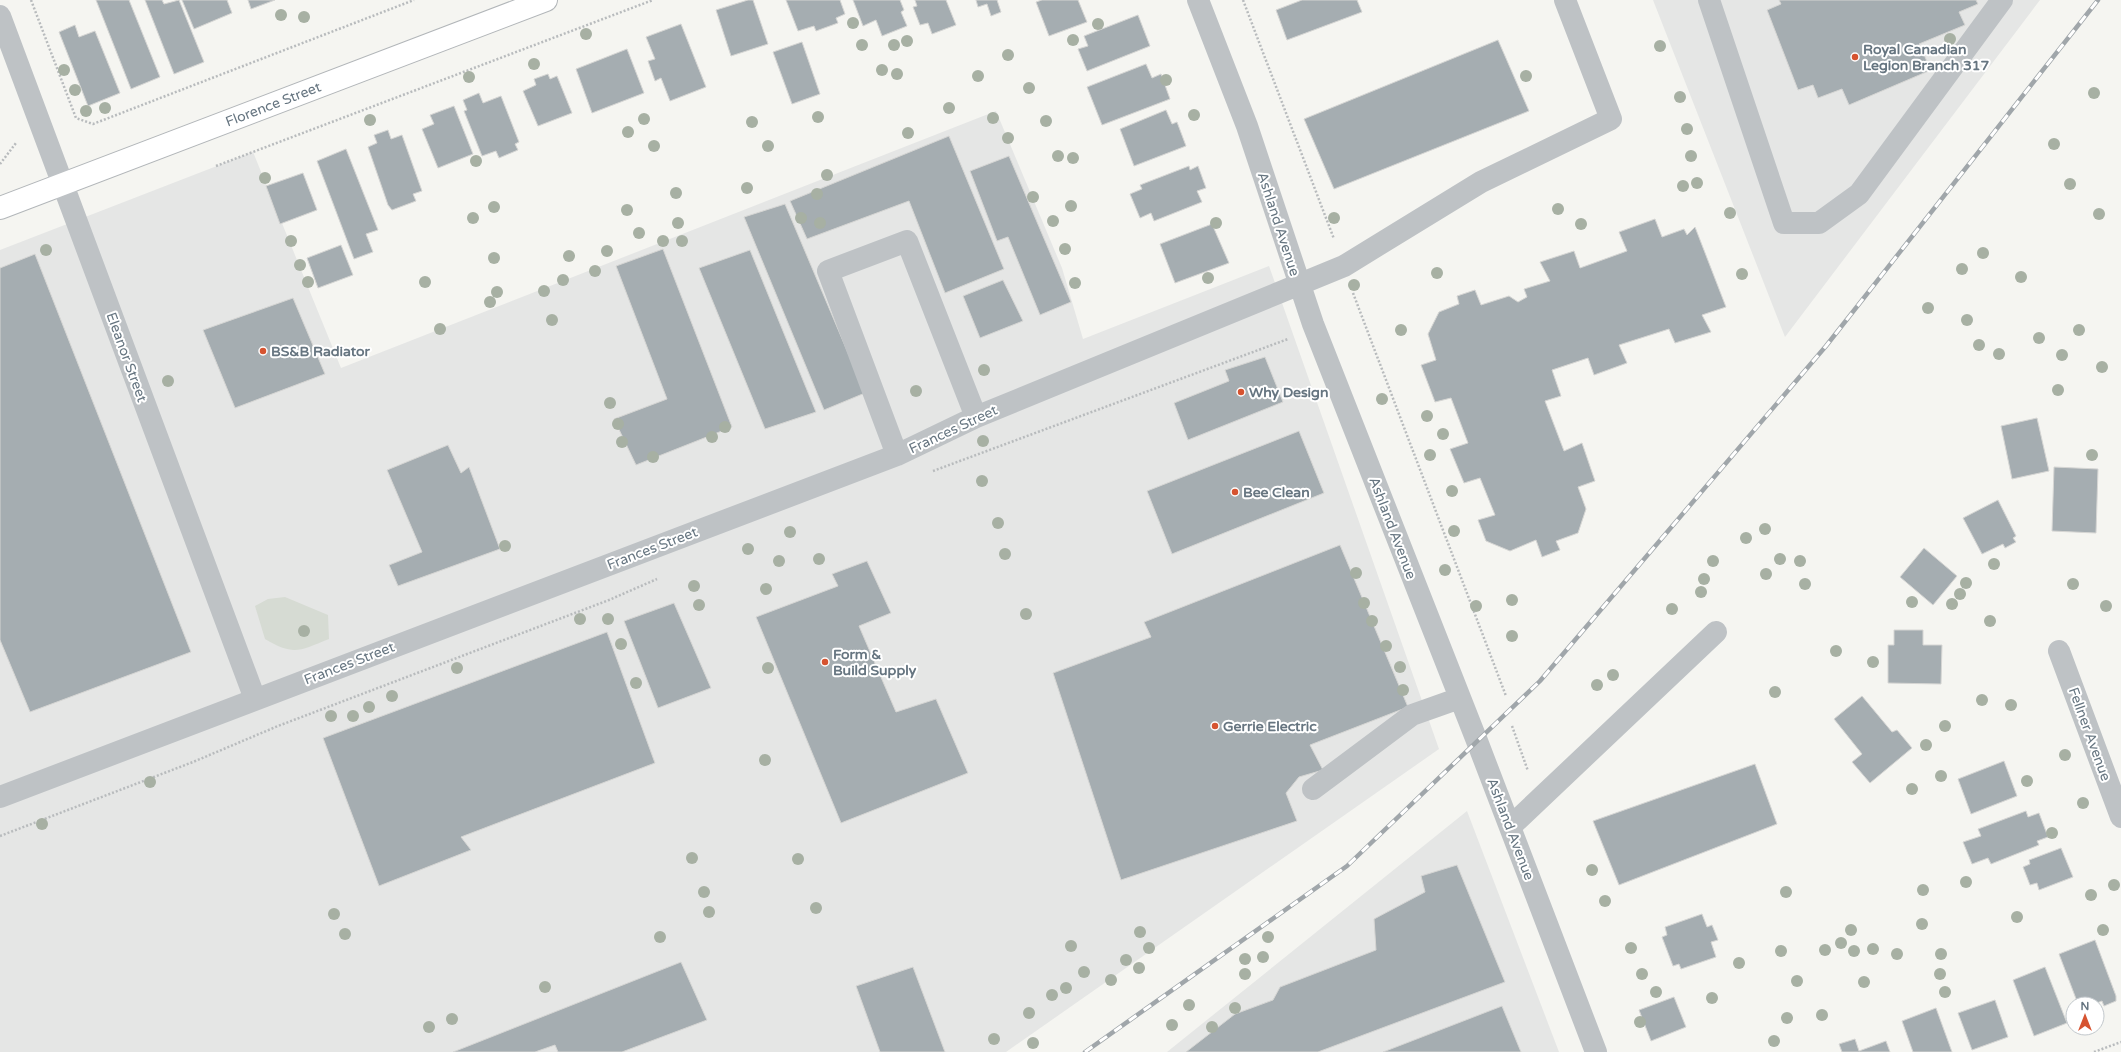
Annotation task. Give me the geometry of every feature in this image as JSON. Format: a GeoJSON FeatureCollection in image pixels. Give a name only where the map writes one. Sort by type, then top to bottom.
{"type":"FeatureCollection","features":[{"type":"Feature","properties":{"kind":"main road","name":"Florence Street"},"geometry":{"type":"LineString","coordinates":[[0,208],[546,0]]}},
{"type":"Feature","properties":{"kind":"street","name":"Ashland Avenue"},"geometry":{"type":"LineString","coordinates":[[1198,0],[1247,126],[1313,324],[1460,698],[1596,1052]]}},
{"type":"Feature","properties":{"kind":"street","name":"Frances Street"},"geometry":{"type":"LineString","coordinates":[[1,794],[898,455],[976,417],[1344,266],[1481,182],[1611,119],[1565,0]]}},
{"type":"Feature","properties":{"kind":"street"},"geometry":{"type":"LineString","coordinates":[[1709,0],[1784,223],[1819,223],[1860,194],[2002,0]]}},
{"type":"Feature","properties":{"kind":"street","name":"Eleanor Street"},"geometry":{"type":"LineString","coordinates":[[0,16],[254,699]]}},
{"type":"Feature","properties":{"kind":"street"},"geometry":{"type":"LineString","coordinates":[[898,455],[828,271],[907,240],[976,417]]}},
{"type":"Feature","properties":{"kind":"street"},"geometry":{"type":"LineString","coordinates":[[1510,827],[1716,632]]}},
{"type":"Feature","properties":{"kind":"street","name":"Fellner Avenue"},"geometry":{"type":"LineString","coordinates":[[2060,651],[2121,817]]}},
{"type":"Feature","properties":{"kind":"street"},"geometry":{"type":"LineString","coordinates":[[1313,789],[1412,715],[1460,698]]}},
{"type":"Feature","properties":{"kind":"path"},"geometry":{"type":"LineString","coordinates":[[30,0],[76,118],[93,124],[414,0]]}},
{"type":"Feature","properties":{"kind":"path"},"geometry":{"type":"LineString","coordinates":[[216,166],[653,0]]}},
{"type":"Feature","properties":{"kind":"path"},"geometry":{"type":"LineString","coordinates":[[1242,0],[1506,696]]}},
{"type":"Feature","properties":{"kind":"path"},"geometry":{"type":"LineString","coordinates":[[0,164],[16,145],[14,138]]}},
{"type":"Feature","properties":{"kind":"path"},"geometry":{"type":"LineString","coordinates":[[929,473],[1288,339],[1313,324]]}},
{"type":"Feature","properties":{"kind":"path"},"geometry":{"type":"LineString","coordinates":[[0,836],[193,762],[278,726],[609,600],[660,578]]}},
{"type":"Feature","properties":{"kind":"path"},"geometry":{"type":"LineString","coordinates":[[1512,726],[1529,772]]}},
{"type":"Feature","properties":{"kind":"path"},"geometry":{"type":"LineString","coordinates":[[2094,1052],[2121,1042]]}},
{"type":"Feature","properties":{"kind":"shaded area"},"geometry":{"type":"Polygon","coordinates":[[[1653,0],[2040,0],[1785,337],[1653,0]]]}},
{"type":"Feature","properties":{"kind":"shaded area"},"geometry":{"type":"Polygon","coordinates":[[[996,111],[1062,268],[1083,339],[1269,266],[1439,749],[1006,1052],[0,1052],[0,250],[253,152],[341,368],[996,111]]]}},
{"type":"Feature","properties":{"kind":"shaded area"},"geometry":{"type":"Polygon","coordinates":[[[285,597],[328,615],[329,639],[303,649],[290,650],[265,639],[255,606],[268,599],[285,597]]]}},
{"type":"Feature","properties":{"kind":"shaded area"},"geometry":{"type":"Polygon","coordinates":[[[1467,811],[1559,1052],[1167,1052],[1467,811]]]}},
{"type":"Feature","properties":{"kind":"building"},"geometry":{"type":"Polygon","coordinates":[[[96,0],[129,0],[160,77],[131,89],[96,0]]]}},
{"type":"Feature","properties":{"kind":"building"},"geometry":{"type":"Polygon","coordinates":[[[145,0],[162,0],[164,4],[179,0],[204,62],[174,74],[145,0]]]}},
{"type":"Feature","properties":{"kind":"building"},"geometry":{"type":"Polygon","coordinates":[[[182,0],[227,0],[232,13],[194,29],[182,0]]]}},
{"type":"Feature","properties":{"kind":"building"},"geometry":{"type":"Polygon","coordinates":[[[248,0],[275,0],[251,9],[248,0]]]}},
{"type":"Feature","properties":{"kind":"building"},"geometry":{"type":"Polygon","coordinates":[[[748,0],[753,0],[768,44],[731,56],[716,10],[748,0]]]}},
{"type":"Feature","properties":{"kind":"building"},"geometry":{"type":"Polygon","coordinates":[[[786,0],[840,0],[845,14],[836,18],[838,23],[816,31],[814,26],[798,31],[786,0]]]}},
{"type":"Feature","properties":{"kind":"building"},"geometry":{"type":"Polygon","coordinates":[[[853,0],[900,0],[904,10],[901,12],[907,26],[882,36],[876,20],[863,26],[853,0]]]}},
{"type":"Feature","properties":{"kind":"building"},"geometry":{"type":"Polygon","coordinates":[[[915,0],[946,0],[956,25],[932,34],[928,23],[920,25],[913,7],[917,6],[915,0]]]}},
{"type":"Feature","properties":{"kind":"building"},"geometry":{"type":"Polygon","coordinates":[[[976,0],[997,0],[1001,12],[991,16],[987,4],[978,7],[976,0]]]}},
{"type":"Feature","properties":{"kind":"building"},"geometry":{"type":"Polygon","coordinates":[[[1042,0],[1078,0],[1087,22],[1049,36],[1036,2],[1042,0]]]}},
{"type":"Feature","properties":{"kind":"building"},"geometry":{"type":"Polygon","coordinates":[[[1302,0],[1357,0],[1362,12],[1287,40],[1276,10],[1302,0]]]}},
{"type":"Feature","properties":{"kind":"building","name":"Royal Canadian Legion Branch 317"},"geometry":{"type":"Polygon","coordinates":[[[1779,0],[1976,0],[1978,4],[1959,12],[1965,25],[1919,44],[1931,70],[1849,105],[1842,89],[1818,98],[1813,85],[1798,90],[1767,10],[1781,4],[1779,0]]]}},
{"type":"Feature","properties":{"kind":"building"},"geometry":{"type":"Polygon","coordinates":[[[1138,15],[1150,46],[1087,71],[1078,49],[1088,46],[1084,36],[1138,15]]]}},
{"type":"Feature","properties":{"kind":"building"},"geometry":{"type":"Polygon","coordinates":[[[681,24],[706,87],[670,101],[661,78],[655,81],[648,61],[655,59],[646,37],[681,24]]]}},
{"type":"Feature","properties":{"kind":"building"},"geometry":{"type":"Polygon","coordinates":[[[75,25],[79,37],[95,31],[120,93],[88,106],[59,32],[75,25]]]}},
{"type":"Feature","properties":{"kind":"building"},"geometry":{"type":"Polygon","coordinates":[[[1498,40],[1529,111],[1334,189],[1304,119],[1498,40]]]}},
{"type":"Feature","properties":{"kind":"building"},"geometry":{"type":"Polygon","coordinates":[[[802,42],[820,94],[792,104],[773,52],[802,42]]]}},
{"type":"Feature","properties":{"kind":"building"},"geometry":{"type":"Polygon","coordinates":[[[627,49],[644,93],[592,113],[576,69],[627,49]]]}},
{"type":"Feature","properties":{"kind":"building"},"geometry":{"type":"Polygon","coordinates":[[[1146,64],[1152,78],[1161,74],[1170,99],[1102,125],[1087,87],[1146,64]]]}},
{"type":"Feature","properties":{"kind":"building"},"geometry":{"type":"Polygon","coordinates":[[[548,74],[550,79],[557,76],[572,113],[538,126],[523,91],[536,85],[534,79],[548,74]]]}},
{"type":"Feature","properties":{"kind":"building"},"geometry":{"type":"Polygon","coordinates":[[[479,93],[483,103],[501,96],[519,142],[515,144],[518,150],[499,158],[496,151],[482,156],[464,111],[467,110],[463,100],[479,93]]]}},
{"type":"Feature","properties":{"kind":"building"},"geometry":{"type":"Polygon","coordinates":[[[454,106],[473,154],[438,168],[422,129],[434,124],[430,115],[454,106]]]}},
{"type":"Feature","properties":{"kind":"building"},"geometry":{"type":"Polygon","coordinates":[[[1166,110],[1172,124],[1177,122],[1186,146],[1134,166],[1120,129],[1166,110]]]}},
{"type":"Feature","properties":{"kind":"building"},"geometry":{"type":"Polygon","coordinates":[[[388,130],[391,139],[402,135],[422,191],[413,194],[416,201],[392,210],[388,205],[368,147],[377,143],[374,135],[388,130]]]}},
{"type":"Feature","properties":{"kind":"building"},"geometry":{"type":"Polygon","coordinates":[[[949,136],[1004,269],[945,293],[909,201],[807,239],[790,201],[949,136]]]}},
{"type":"Feature","properties":{"kind":"building"},"geometry":{"type":"Polygon","coordinates":[[[346,149],[378,230],[366,234],[373,252],[354,259],[317,161],[346,149]]]}},
{"type":"Feature","properties":{"kind":"building"},"geometry":{"type":"Polygon","coordinates":[[[1009,156],[1071,302],[1040,315],[1008,237],[997,241],[970,171],[1009,156]]]}},
{"type":"Feature","properties":{"kind":"building"},"geometry":{"type":"Polygon","coordinates":[[[1189,166],[1190,170],[1198,166],[1206,188],[1197,191],[1202,202],[1154,221],[1151,213],[1140,218],[1130,194],[1142,189],[1140,185],[1189,166]]]}},
{"type":"Feature","properties":{"kind":"building"},"geometry":{"type":"Polygon","coordinates":[[[303,173],[317,210],[280,224],[266,186],[303,173]]]}},
{"type":"Feature","properties":{"kind":"building"},"geometry":{"type":"Polygon","coordinates":[[[785,204],[865,393],[824,410],[744,217],[785,204]]]}},
{"type":"Feature","properties":{"kind":"building"},"geometry":{"type":"Polygon","coordinates":[[[1655,219],[1662,237],[1684,229],[1687,235],[1695,227],[1726,307],[1702,315],[1711,332],[1675,343],[1669,329],[1619,345],[1627,363],[1594,375],[1588,358],[1552,370],[1561,396],[1545,401],[1564,451],[1582,443],[1595,481],[1578,487],[1586,509],[1578,533],[1556,541],[1560,550],[1542,557],[1536,540],[1510,551],[1486,541],[1478,520],[1495,515],[1480,478],[1464,483],[1450,449],[1468,443],[1451,398],[1435,402],[1421,365],[1436,360],[1428,334],[1439,312],[1459,304],[1457,296],[1475,290],[1481,305],[1509,296],[1518,302],[1527,297],[1524,289],[1550,281],[1540,262],[1574,251],[1580,268],[1627,251],[1619,232],[1655,219]]]}},
{"type":"Feature","properties":{"kind":"building"},"geometry":{"type":"Polygon","coordinates":[[[1212,224],[1229,263],[1175,283],[1160,244],[1212,224]]]}},
{"type":"Feature","properties":{"kind":"building"},"geometry":{"type":"Polygon","coordinates":[[[341,245],[353,275],[318,288],[307,258],[341,245]]]}},
{"type":"Feature","properties":{"kind":"building"},"geometry":{"type":"Polygon","coordinates":[[[663,249],[732,427],[636,465],[614,419],[667,399],[616,266],[663,249]]]}},
{"type":"Feature","properties":{"kind":"building"},"geometry":{"type":"Polygon","coordinates":[[[750,250],[816,412],[765,429],[699,268],[750,250]]]}},
{"type":"Feature","properties":{"kind":"building"},"geometry":{"type":"Polygon","coordinates":[[[35,254],[191,652],[30,712],[0,640],[0,268],[35,254]]]}},
{"type":"Feature","properties":{"kind":"building"},"geometry":{"type":"Polygon","coordinates":[[[1003,280],[1023,321],[980,338],[963,296],[1003,280]]]}},
{"type":"Feature","properties":{"kind":"building","name":"BS&B Radiator"},"geometry":{"type":"Polygon","coordinates":[[[293,298],[325,374],[235,408],[203,330],[293,298]]]}},
{"type":"Feature","properties":{"kind":"building","name":"Why Design"},"geometry":{"type":"Polygon","coordinates":[[[1265,357],[1283,402],[1188,440],[1174,403],[1229,381],[1225,370],[1265,357]]]}},
{"type":"Feature","properties":{"kind":"building"},"geometry":{"type":"Polygon","coordinates":[[[2037,418],[2049,471],[2012,479],[2001,426],[2037,418]]]}},
{"type":"Feature","properties":{"kind":"building","name":"Bee Clean"},"geometry":{"type":"Polygon","coordinates":[[[1299,431],[1324,493],[1172,554],[1147,491],[1299,431]]]}},
{"type":"Feature","properties":{"kind":"building"},"geometry":{"type":"Polygon","coordinates":[[[448,445],[461,473],[469,467],[500,549],[398,586],[389,565],[422,552],[387,470],[448,445]]]}},
{"type":"Feature","properties":{"kind":"building"},"geometry":{"type":"Polygon","coordinates":[[[2054,467],[2098,469],[2096,533],[2052,531],[2054,467]]]}},
{"type":"Feature","properties":{"kind":"building"},"geometry":{"type":"Polygon","coordinates":[[[1998,500],[2016,536],[2013,538],[2016,542],[2005,548],[2003,544],[1982,554],[1963,518],[1998,500]]]}},
{"type":"Feature","properties":{"kind":"building","name":"Gerrie Electric"},"geometry":{"type":"Polygon","coordinates":[[[1340,545],[1408,707],[1310,745],[1323,770],[1299,777],[1286,793],[1297,821],[1121,880],[1053,673],[1151,637],[1144,622],[1340,545]]]}},
{"type":"Feature","properties":{"kind":"building"},"geometry":{"type":"Polygon","coordinates":[[[1924,548],[1957,576],[1933,605],[1900,577],[1924,548]]]}},
{"type":"Feature","properties":{"kind":"building","name":"Form & Build Supply"},"geometry":{"type":"Polygon","coordinates":[[[867,561],[891,613],[859,626],[896,712],[936,699],[968,773],[841,823],[756,617],[838,586],[832,574],[867,561]]]}},
{"type":"Feature","properties":{"kind":"building"},"geometry":{"type":"Polygon","coordinates":[[[674,603],[711,688],[658,708],[624,621],[674,603]]]}},
{"type":"Feature","properties":{"kind":"building"},"geometry":{"type":"Polygon","coordinates":[[[1894,630],[1923,630],[1923,645],[1942,645],[1941,684],[1888,683],[1888,645],[1894,645],[1894,630]]]}},
{"type":"Feature","properties":{"kind":"building"},"geometry":{"type":"Polygon","coordinates":[[[607,632],[655,763],[461,837],[471,850],[379,886],[323,738],[607,632]]]}},
{"type":"Feature","properties":{"kind":"building"},"geometry":{"type":"Polygon","coordinates":[[[1862,696],[1892,732],[1897,730],[1912,748],[1870,783],[1852,762],[1862,754],[1834,719],[1862,696]]]}},
{"type":"Feature","properties":{"kind":"building"},"geometry":{"type":"Polygon","coordinates":[[[2004,761],[2017,796],[1971,814],[1958,779],[2004,761]]]}},
{"type":"Feature","properties":{"kind":"building"},"geometry":{"type":"Polygon","coordinates":[[[1755,764],[1777,824],[1619,885],[1593,821],[1755,764]]]}},
{"type":"Feature","properties":{"kind":"building"},"geometry":{"type":"Polygon","coordinates":[[[2026,811],[2028,817],[2039,813],[2048,837],[2037,841],[2039,845],[1991,864],[1988,858],[1972,864],[1963,842],[1981,836],[1978,829],[2026,811]]]}},
{"type":"Feature","properties":{"kind":"building"},"geometry":{"type":"Polygon","coordinates":[[[2061,848],[2073,877],[2039,890],[2037,883],[2030,885],[2023,867],[2030,864],[2029,860],[2061,848]]]}},
{"type":"Feature","properties":{"kind":"building"},"geometry":{"type":"Polygon","coordinates":[[[1457,865],[1505,982],[1318,1052],[1186,1052],[1235,1014],[1273,1000],[1280,987],[1376,950],[1374,919],[1425,892],[1421,876],[1457,865]]]}},
{"type":"Feature","properties":{"kind":"building"},"geometry":{"type":"Polygon","coordinates":[[[1702,914],[1707,927],[1712,925],[1718,940],[1711,942],[1716,957],[1681,969],[1679,964],[1673,966],[1662,937],[1667,935],[1665,927],[1702,914]]]}},
{"type":"Feature","properties":{"kind":"building"},"geometry":{"type":"Polygon","coordinates":[[[2095,940],[2116,996],[2116,1001],[2105,1006],[2105,996],[2075,996],[2059,954],[2095,940]]]}},
{"type":"Feature","properties":{"kind":"building"},"geometry":{"type":"Polygon","coordinates":[[[681,962],[707,1020],[622,1052],[558,1052],[555,1045],[535,1052],[453,1052],[681,962]]]}},
{"type":"Feature","properties":{"kind":"building"},"geometry":{"type":"Polygon","coordinates":[[[913,967],[945,1052],[880,1052],[856,986],[913,967]]]}},
{"type":"Feature","properties":{"kind":"building"},"geometry":{"type":"Polygon","coordinates":[[[2045,967],[2065,1018],[2065,1024],[2034,1036],[2013,980],[2045,967]]]}},
{"type":"Feature","properties":{"kind":"building"},"geometry":{"type":"Polygon","coordinates":[[[1674,997],[1686,1027],[1651,1041],[1639,1010],[1674,997]]]}},
{"type":"Feature","properties":{"kind":"building"},"geometry":{"type":"Polygon","coordinates":[[[1995,1000],[2008,1037],[1972,1050],[1958,1013],[1995,1000]]]}},
{"type":"Feature","properties":{"kind":"building"},"geometry":{"type":"Polygon","coordinates":[[[1502,1006],[1521,1052],[1383,1052],[1502,1006]]]}},
{"type":"Feature","properties":{"kind":"building"},"geometry":{"type":"Polygon","coordinates":[[[1936,1008],[1952,1052],[1913,1052],[1902,1021],[1936,1008]]]}},
{"type":"Feature","properties":{"kind":"building"},"geometry":{"type":"Polygon","coordinates":[[[1855,1039],[1859,1051],[1886,1041],[1890,1052],[1842,1052],[1839,1044],[1855,1039]]]}},
{"type":"Feature","properties":{"kind":"railway"},"geometry":{"type":"LineString","coordinates":[[1085,1052],[1347,866],[1540,681],[1826,346],[2098,0]]}},
{"type":"Feature","properties":{"kind":"place","name":"Royal Canadian Legion Branch 317"},"geometry":{"type":"Point","coordinates":[1855,57]}},
{"type":"Feature","properties":{"kind":"place","name":"BS&B Radiator"},"geometry":{"type":"Point","coordinates":[263,351]}},
{"type":"Feature","properties":{"kind":"place","name":"Why Design"},"geometry":{"type":"Point","coordinates":[1241,392]}},
{"type":"Feature","properties":{"kind":"place","name":"Bee Clean"},"geometry":{"type":"Point","coordinates":[1235,492]}},
{"type":"Feature","properties":{"kind":"place","name":"Form & Build Supply"},"geometry":{"type":"Point","coordinates":[825,662]}},
{"type":"Feature","properties":{"kind":"place","name":"Gerrie Electric"},"geometry":{"type":"Point","coordinates":[1215,726]}}]}
